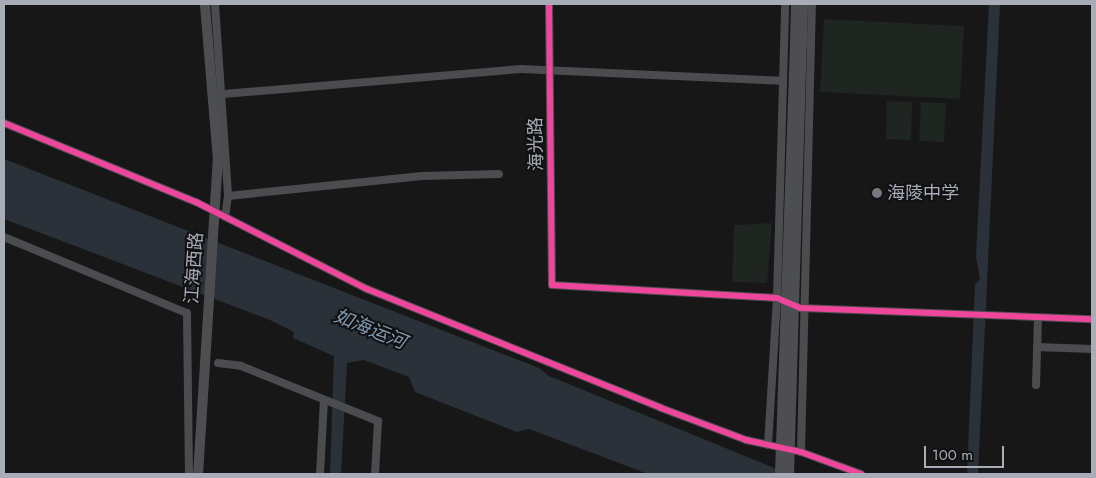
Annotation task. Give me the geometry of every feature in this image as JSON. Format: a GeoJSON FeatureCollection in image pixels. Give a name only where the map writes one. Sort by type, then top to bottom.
{"type":"FeatureCollection","features":[{"type":"Feature","properties":{"kind":"main road","name":"江海西路"},"geometry":{"type":"LineString","coordinates":[[198,474],[218,160],[205,4]]}},
{"type":"Feature","properties":{"kind":"main road"},"geometry":{"type":"LineString","coordinates":[[789,474],[798,45],[796,4]]}},
{"type":"Feature","properties":{"kind":"main road"},"geometry":{"type":"LineString","coordinates":[[780,474],[798,45],[803,4]]}},
{"type":"Feature","properties":{"kind":"street"},"geometry":{"type":"LineString","coordinates":[[215,4],[223,94],[228,196],[225,217]]}},
{"type":"Feature","properties":{"kind":"street","name":"海光路"},"geometry":{"type":"LineString","coordinates":[[549,4],[552,285],[777,298]]}},
{"type":"Feature","properties":{"kind":"street"},"geometry":{"type":"LineString","coordinates":[[768,445],[777,298],[785,4]]}},
{"type":"Feature","properties":{"kind":"street"},"geometry":{"type":"LineString","coordinates":[[801,452],[801,308],[812,4]]}},
{"type":"Feature","properties":{"kind":"street"},"geometry":{"type":"LineString","coordinates":[[223,94],[550,70],[782,81]]}},
{"type":"Feature","properties":{"kind":"street"},"geometry":{"type":"LineString","coordinates":[[4,123],[225,217],[367,289],[661,408],[768,445],[801,452],[861,474]]}},
{"type":"Feature","properties":{"kind":"street"},"geometry":{"type":"LineString","coordinates":[[228,196],[422,176],[499,174]]}},
{"type":"Feature","properties":{"kind":"street"},"geometry":{"type":"LineString","coordinates":[[4,237],[187,313],[189,474]]}},
{"type":"Feature","properties":{"kind":"street"},"geometry":{"type":"LineString","coordinates":[[777,298],[801,308],[970,316],[1092,319]]}},
{"type":"Feature","properties":{"kind":"street"},"geometry":{"type":"LineString","coordinates":[[1036,385],[1038,318]]}},
{"type":"Feature","properties":{"kind":"street"},"geometry":{"type":"LineString","coordinates":[[1037,346],[1092,349]]}},
{"type":"Feature","properties":{"kind":"street"},"geometry":{"type":"LineString","coordinates":[[218,363],[241,366],[378,421],[375,474]]}},
{"type":"Feature","properties":{"kind":"street"},"geometry":{"type":"LineString","coordinates":[[320,474],[328,401]]}},
{"type":"Feature","properties":{"kind":"shaded area"},"geometry":{"type":"Polygon","coordinates":[[[824,19],[964,26],[960,99],[820,92],[824,19]]]}},
{"type":"Feature","properties":{"kind":"shaded area"},"geometry":{"type":"Polygon","coordinates":[[[887,101],[912,102],[911,140],[886,139],[887,101]]]}},
{"type":"Feature","properties":{"kind":"shaded area"},"geometry":{"type":"Polygon","coordinates":[[[921,102],[946,103],[944,142],[919,141],[921,102]]]}},
{"type":"Feature","properties":{"kind":"shaded area"},"geometry":{"type":"Polygon","coordinates":[[[772,223],[767,283],[732,282],[734,225],[772,223]]]}},
{"type":"Feature","properties":{"kind":"water"},"geometry":{"type":"Polygon","coordinates":[[[989,4],[1000,4],[987,283],[978,474],[967,474],[975,285],[980,279],[976,256],[989,4]]]}},
{"type":"Feature","properties":{"kind":"water","name":"如海运河"},"geometry":{"type":"Polygon","coordinates":[[[4,159],[539,368],[549,376],[789,474],[648,474],[529,429],[517,432],[415,392],[409,377],[364,360],[347,363],[341,474],[330,474],[334,356],[293,338],[294,332],[270,320],[4,219],[4,159]]]}},
{"type":"Feature","properties":{"kind":"cycle path"},"geometry":{"type":"LineString","coordinates":[[549,4],[552,285],[777,298],[801,308],[1092,319]]}},
{"type":"Feature","properties":{"kind":"cycle path"},"geometry":{"type":"LineString","coordinates":[[4,123],[196,202],[367,289],[661,408],[746,440],[801,452],[861,474]]}},
{"type":"Feature","properties":{"kind":"place","name":"海陵中学"},"geometry":{"type":"Point","coordinates":[877,193]}}]}
